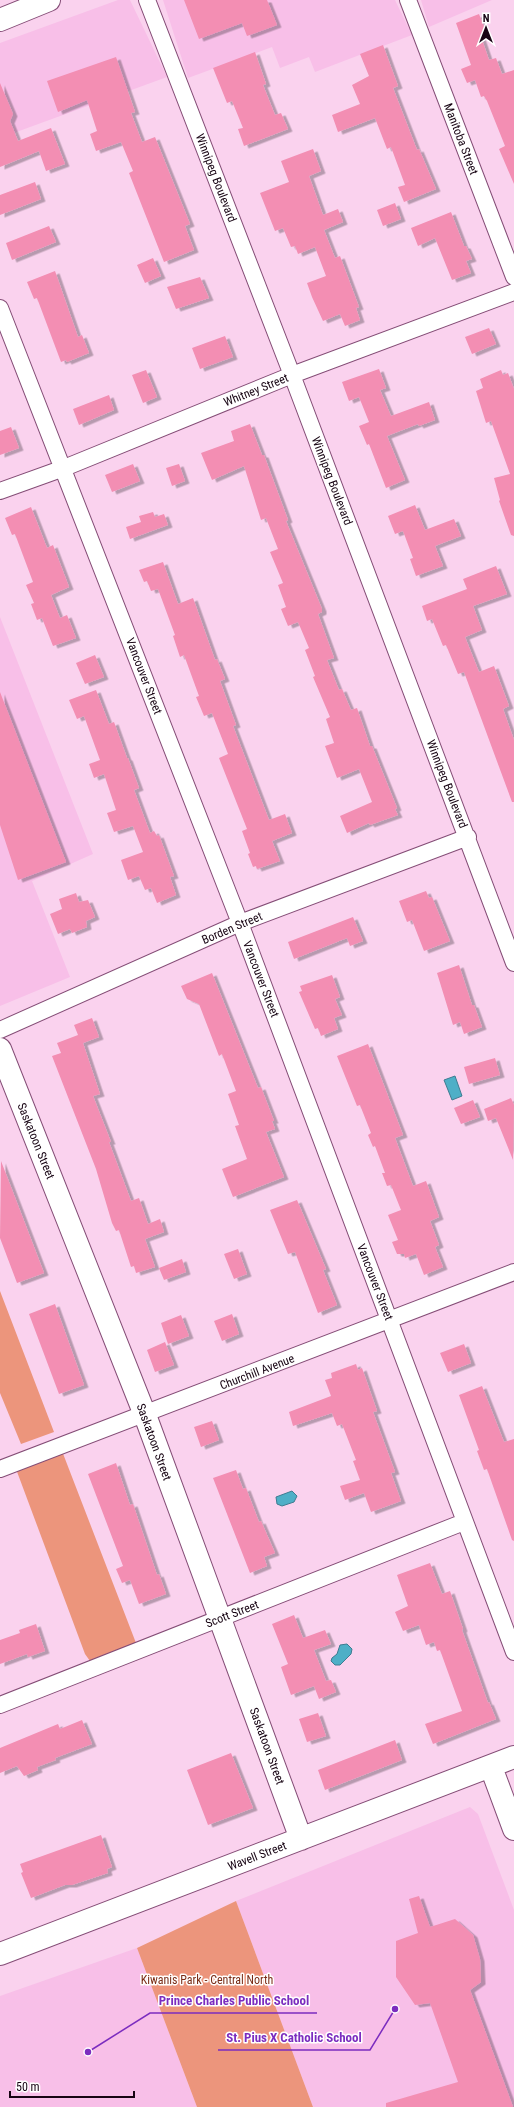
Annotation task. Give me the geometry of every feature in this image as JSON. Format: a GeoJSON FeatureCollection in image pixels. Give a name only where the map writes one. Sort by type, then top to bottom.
{"type":"FeatureCollection","features":[{"type":"Feature","properties":{"kind":"street"},"geometry":{"type":"LineString","coordinates":[[0,20],[49,0]]}},
{"type":"Feature","properties":{"kind":"street","name":"Winnipeg Boulevard"},"geometry":{"type":"LineString","coordinates":[[147,0],[292,375],[468,837],[514,963]]}},
{"type":"Feature","properties":{"kind":"street","name":"Manitoba Street"},"geometry":{"type":"LineString","coordinates":[[408,0],[514,277]]}},
{"type":"Feature","properties":{"kind":"street","name":"Whitney Street"},"geometry":{"type":"LineString","coordinates":[[0,491],[64,468],[292,375],[514,292]]}},
{"type":"Feature","properties":{"kind":"street","name":"Vancouver Street"},"geometry":{"type":"LineString","coordinates":[[0,308],[64,468],[240,923],[514,1652]]}},
{"type":"Feature","properties":{"kind":"street","name":"Borden Street"},"geometry":{"type":"LineString","coordinates":[[0,1030],[240,923],[468,837]]}},
{"type":"Feature","properties":{"kind":"street","name":"Saskatoon Street"},"geometry":{"type":"LineString","coordinates":[[0,1049],[144,1415],[301,1839]]}},
{"type":"Feature","properties":{"kind":"street","name":"Churchill Avenue"},"geometry":{"type":"LineString","coordinates":[[0,1469],[514,1272]]}},
{"type":"Feature","properties":{"kind":"street","name":"Scott Street"},"geometry":{"type":"LineString","coordinates":[[0,1705],[464,1522]]}},
{"type":"Feature","properties":{"kind":"street","name":"Wavell Street"},"geometry":{"type":"LineString","coordinates":[[0,1954],[514,1757]]}},
{"type":"Feature","properties":{"kind":"street"},"geometry":{"type":"LineString","coordinates":[[491,1767],[514,1830]]}},
{"type":"Feature","properties":{"kind":"shaded area"},"geometry":{"type":"Polygon","coordinates":[[[118,0],[130,0],[167,77],[0,138],[0,43],[118,0]]]}},
{"type":"Feature","properties":{"kind":"shaded area"},"geometry":{"type":"Polygon","coordinates":[[[163,0],[395,0],[412,35],[315,72],[309,57],[280,68],[272,47],[188,78],[163,0]]]}},
{"type":"Feature","properties":{"kind":"shaded area"},"geometry":{"type":"Polygon","coordinates":[[[421,0],[492,0],[429,27],[421,0]]]}},
{"type":"Feature","properties":{"kind":"shaded area"},"geometry":{"type":"Polygon","coordinates":[[[0,617],[93,854],[32,881],[70,977],[0,1006],[0,617]]]}},
{"type":"Feature","properties":{"kind":"shaded area"},"geometry":{"type":"Polygon","coordinates":[[[470,1807],[478,1814],[514,1910],[514,2107],[313,2107],[236,1901],[470,1807]]]}},
{"type":"Feature","properties":{"kind":"shaded area"},"geometry":{"type":"Polygon","coordinates":[[[137,1948],[197,2107],[0,2107],[0,1996],[137,1948]]]}},
{"type":"Feature","properties":{"kind":"green space"},"geometry":{"type":"Polygon","coordinates":[[[0,1291],[54,1432],[21,1444],[0,1393],[0,1291]]]}},
{"type":"Feature","properties":{"kind":"green space"},"geometry":{"type":"Polygon","coordinates":[[[62,1451],[136,1643],[90,1661],[85,1654],[16,1469],[62,1451]]]}},
{"type":"Feature","properties":{"kind":"green space","name":"Kiwanis Park - Central North"},"geometry":{"type":"Polygon","coordinates":[[[236,1901],[313,2107],[197,2107],[137,1948],[236,1901]]]}},
{"type":"Feature","properties":{"kind":"water"},"geometry":{"type":"Polygon","coordinates":[[[455,1076],[462,1096],[452,1100],[444,1080],[455,1076]]]}},
{"type":"Feature","properties":{"kind":"water"},"geometry":{"type":"Polygon","coordinates":[[[292,1491],[297,1496],[294,1502],[282,1506],[277,1504],[276,1497],[292,1491]]]}},
{"type":"Feature","properties":{"kind":"water"},"geometry":{"type":"Polygon","coordinates":[[[347,1644],[352,1649],[351,1654],[340,1665],[335,1665],[331,1661],[332,1658],[337,1654],[340,1645],[347,1644]]]}},
{"type":"Feature","properties":{"kind":"building"},"geometry":{"type":"Polygon","coordinates":[[[184,0],[267,0],[277,25],[247,36],[242,23],[199,39],[184,0]]]}},
{"type":"Feature","properties":{"kind":"building"},"geometry":{"type":"Polygon","coordinates":[[[479,14],[486,32],[480,34],[489,60],[496,58],[502,74],[514,70],[514,184],[499,149],[505,146],[487,101],[484,96],[481,97],[475,80],[467,83],[461,69],[471,65],[456,23],[479,14]]]}},
{"type":"Feature","properties":{"kind":"building"},"geometry":{"type":"Polygon","coordinates":[[[383,45],[398,86],[393,88],[417,150],[419,149],[436,189],[404,202],[398,187],[405,185],[391,147],[387,149],[375,118],[338,132],[332,115],[360,104],[352,85],[369,76],[360,54],[383,45]]]}},
{"type":"Feature","properties":{"kind":"building"},"geometry":{"type":"Polygon","coordinates":[[[255,52],[266,84],[263,85],[275,115],[281,113],[288,129],[244,146],[238,129],[243,128],[232,101],[227,103],[213,68],[255,52]]]}},
{"type":"Feature","properties":{"kind":"building"},"geometry":{"type":"Polygon","coordinates":[[[116,57],[135,112],[131,113],[142,142],[155,137],[190,224],[185,226],[194,250],[164,262],[129,173],[133,171],[121,142],[96,151],[90,134],[97,131],[87,100],[58,112],[47,81],[116,57]]]}},
{"type":"Feature","properties":{"kind":"building"},"geometry":{"type":"Polygon","coordinates":[[[0,83],[13,114],[10,121],[18,141],[51,128],[65,164],[46,171],[39,151],[0,167],[0,83]]]}},
{"type":"Feature","properties":{"kind":"building"},"geometry":{"type":"Polygon","coordinates":[[[313,149],[321,171],[309,176],[323,215],[338,209],[343,222],[324,230],[335,258],[340,256],[359,307],[356,308],[360,320],[345,326],[340,314],[323,321],[312,297],[307,283],[326,276],[315,247],[298,254],[295,246],[291,247],[283,228],[275,231],[260,193],[289,182],[281,161],[313,149]]]}},
{"type":"Feature","properties":{"kind":"building"},"geometry":{"type":"Polygon","coordinates":[[[35,182],[41,199],[0,215],[0,195],[35,182]]]}},
{"type":"Feature","properties":{"kind":"building"},"geometry":{"type":"Polygon","coordinates":[[[395,203],[401,219],[383,226],[377,210],[395,203]]]}},
{"type":"Feature","properties":{"kind":"building"},"geometry":{"type":"Polygon","coordinates":[[[451,212],[464,246],[466,246],[472,259],[466,261],[471,273],[452,280],[435,238],[418,246],[411,228],[451,212]]]}},
{"type":"Feature","properties":{"kind":"building"},"geometry":{"type":"Polygon","coordinates":[[[49,226],[56,242],[12,260],[6,243],[49,226]]]}},
{"type":"Feature","properties":{"kind":"building"},"geometry":{"type":"Polygon","coordinates":[[[153,258],[161,276],[145,283],[137,265],[153,258]]]}},
{"type":"Feature","properties":{"kind":"building"},"geometry":{"type":"Polygon","coordinates":[[[55,271],[78,337],[82,335],[89,353],[67,362],[66,360],[61,362],[37,298],[34,299],[27,282],[55,271]]]}},
{"type":"Feature","properties":{"kind":"building"},"geometry":{"type":"Polygon","coordinates":[[[200,277],[209,298],[176,309],[167,287],[200,277]]]}},
{"type":"Feature","properties":{"kind":"building"},"geometry":{"type":"Polygon","coordinates":[[[489,328],[496,344],[472,354],[465,337],[489,328]]]}},
{"type":"Feature","properties":{"kind":"building"},"geometry":{"type":"Polygon","coordinates":[[[225,336],[233,357],[200,369],[192,348],[225,336]]]}},
{"type":"Feature","properties":{"kind":"building"},"geometry":{"type":"Polygon","coordinates":[[[379,369],[386,388],[380,390],[391,416],[429,402],[435,420],[419,426],[418,424],[387,436],[405,480],[386,488],[369,444],[367,445],[359,426],[369,422],[359,397],[349,401],[342,382],[379,369]]]}},
{"type":"Feature","properties":{"kind":"building"},"geometry":{"type":"Polygon","coordinates":[[[146,370],[157,397],[143,403],[132,375],[146,370]]]}},
{"type":"Feature","properties":{"kind":"building"},"geometry":{"type":"Polygon","coordinates":[[[501,370],[503,375],[508,373],[514,389],[514,536],[511,535],[499,501],[494,478],[510,474],[491,421],[486,423],[476,391],[483,388],[480,379],[501,370]]]}},
{"type":"Feature","properties":{"kind":"building"},"geometry":{"type":"Polygon","coordinates":[[[109,395],[114,410],[79,425],[73,409],[109,395]]]}},
{"type":"Feature","properties":{"kind":"building"},"geometry":{"type":"Polygon","coordinates":[[[250,424],[262,455],[264,455],[288,520],[286,521],[322,609],[322,612],[318,614],[334,658],[327,660],[339,690],[342,689],[351,710],[357,708],[370,746],[372,746],[397,808],[395,809],[398,815],[370,825],[369,823],[347,833],[340,816],[372,802],[359,769],[337,778],[325,746],[334,743],[326,719],[330,717],[313,677],[315,676],[305,650],[309,648],[298,622],[288,626],[281,609],[286,607],[278,585],[283,583],[270,552],[278,549],[266,518],[261,520],[244,466],[212,480],[201,453],[234,441],[231,431],[250,424]]]}},
{"type":"Feature","properties":{"kind":"building"},"geometry":{"type":"Polygon","coordinates":[[[11,427],[19,448],[0,455],[0,431],[11,427]]]}},
{"type":"Feature","properties":{"kind":"building"},"geometry":{"type":"Polygon","coordinates":[[[133,464],[140,481],[112,492],[105,475],[133,464]]]}},
{"type":"Feature","properties":{"kind":"building"},"geometry":{"type":"Polygon","coordinates":[[[179,464],[185,481],[172,486],[166,468],[179,464]]]}},
{"type":"Feature","properties":{"kind":"building"},"geometry":{"type":"Polygon","coordinates":[[[415,505],[425,530],[454,519],[461,536],[435,546],[443,566],[416,576],[410,559],[413,558],[403,531],[395,534],[388,516],[415,505]]]}},
{"type":"Feature","properties":{"kind":"building"},"geometry":{"type":"Polygon","coordinates":[[[31,507],[47,548],[53,545],[69,587],[51,595],[60,618],[67,615],[76,638],[53,646],[42,618],[37,620],[31,604],[34,603],[26,585],[33,582],[15,534],[12,535],[5,518],[31,507]]]}},
{"type":"Feature","properties":{"kind":"building"},"geometry":{"type":"Polygon","coordinates":[[[153,512],[155,517],[164,514],[168,525],[130,539],[126,527],[141,522],[139,516],[153,512]]]}},
{"type":"Feature","properties":{"kind":"building"},"geometry":{"type":"Polygon","coordinates":[[[163,562],[178,604],[193,598],[215,660],[217,659],[225,679],[220,681],[236,725],[233,726],[269,820],[285,814],[292,833],[272,841],[280,861],[257,869],[256,866],[253,867],[248,854],[250,853],[242,831],[247,829],[219,758],[228,754],[212,713],[204,716],[196,697],[199,696],[184,655],[180,657],[173,636],[175,635],[158,589],[151,591],[147,581],[144,582],[139,570],[163,562]]]}},
{"type":"Feature","properties":{"kind":"building"},"geometry":{"type":"Polygon","coordinates":[[[496,566],[507,594],[473,606],[482,630],[465,637],[479,672],[494,666],[509,706],[503,709],[514,740],[514,802],[512,802],[464,672],[458,674],[446,645],[443,646],[432,619],[427,621],[422,606],[467,589],[463,579],[496,566]]]}},
{"type":"Feature","properties":{"kind":"building"},"geometry":{"type":"Polygon","coordinates":[[[95,655],[104,677],[85,684],[76,663],[95,655]]]}},
{"type":"Feature","properties":{"kind":"building"},"geometry":{"type":"Polygon","coordinates":[[[96,690],[109,724],[114,722],[128,758],[139,788],[134,790],[150,833],[154,831],[157,836],[159,835],[174,876],[170,877],[176,895],[157,903],[151,888],[145,890],[139,876],[128,880],[121,860],[143,852],[133,826],[114,832],[107,813],[116,810],[104,774],[94,778],[89,764],[100,760],[84,716],[77,719],[69,700],[96,690]]]}},
{"type":"Feature","properties":{"kind":"building"},"geometry":{"type":"Polygon","coordinates":[[[0,692],[66,862],[18,880],[0,825],[0,692]]]}},
{"type":"Feature","properties":{"kind":"building"},"geometry":{"type":"Polygon","coordinates":[[[426,891],[429,898],[432,897],[450,941],[424,951],[412,920],[407,922],[399,901],[426,891]]]}},
{"type":"Feature","properties":{"kind":"building"},"geometry":{"type":"Polygon","coordinates":[[[76,893],[79,902],[88,900],[95,917],[86,921],[87,927],[72,933],[70,929],[58,934],[50,914],[62,909],[59,899],[76,893]]]}},
{"type":"Feature","properties":{"kind":"building"},"geometry":{"type":"Polygon","coordinates":[[[353,917],[363,941],[350,946],[347,938],[294,959],[288,942],[353,917]]]}},
{"type":"Feature","properties":{"kind":"building"},"geometry":{"type":"Polygon","coordinates":[[[459,965],[472,1005],[474,1005],[482,1027],[464,1034],[460,1022],[453,1025],[437,973],[459,965]]]}},
{"type":"Feature","properties":{"kind":"building"},"geometry":{"type":"Polygon","coordinates":[[[212,973],[258,1088],[261,1087],[274,1121],[272,1121],[275,1129],[266,1132],[284,1177],[233,1197],[222,1169],[247,1159],[235,1126],[239,1125],[228,1094],[236,1091],[222,1054],[219,1056],[199,1004],[187,999],[181,986],[212,973]]]}},
{"type":"Feature","properties":{"kind":"building"},"geometry":{"type":"Polygon","coordinates":[[[332,975],[340,997],[335,999],[342,1015],[334,1018],[338,1029],[321,1036],[318,1028],[315,1029],[299,992],[302,991],[300,986],[332,975]]]}},
{"type":"Feature","properties":{"kind":"building"},"geometry":{"type":"Polygon","coordinates":[[[92,1018],[99,1037],[83,1043],[100,1094],[93,1096],[111,1142],[109,1142],[131,1201],[139,1198],[148,1224],[160,1219],[164,1232],[145,1239],[155,1267],[136,1273],[134,1266],[131,1267],[119,1230],[116,1231],[112,1223],[96,1169],[52,1056],[61,1053],[57,1043],[78,1035],[74,1025],[92,1018]]]}},
{"type":"Feature","properties":{"kind":"building"},"geometry":{"type":"Polygon","coordinates":[[[368,1044],[403,1135],[395,1138],[413,1186],[426,1181],[439,1217],[430,1221],[439,1245],[435,1247],[443,1267],[424,1275],[416,1254],[405,1258],[404,1254],[397,1254],[392,1242],[398,1240],[388,1215],[401,1210],[391,1185],[387,1186],[382,1173],[385,1173],[375,1146],[373,1147],[368,1135],[371,1133],[360,1105],[357,1106],[337,1056],[368,1044]]]}},
{"type":"Feature","properties":{"kind":"building"},"geometry":{"type":"Polygon","coordinates":[[[495,1058],[500,1075],[469,1084],[464,1067],[495,1058]]]}},
{"type":"Feature","properties":{"kind":"building"},"geometry":{"type":"Polygon","coordinates":[[[511,1098],[514,1105],[513,1160],[496,1118],[488,1121],[484,1109],[511,1098]]]}},
{"type":"Feature","properties":{"kind":"building"},"geometry":{"type":"Polygon","coordinates":[[[473,1100],[480,1117],[461,1124],[454,1108],[473,1100]]]}},
{"type":"Feature","properties":{"kind":"building"},"geometry":{"type":"Polygon","coordinates":[[[1,1161],[44,1273],[17,1283],[0,1238],[1,1161]]]}},
{"type":"Feature","properties":{"kind":"building"},"geometry":{"type":"Polygon","coordinates":[[[297,1200],[326,1269],[323,1270],[337,1305],[318,1313],[295,1252],[288,1254],[270,1210],[297,1200]]]}},
{"type":"Feature","properties":{"kind":"building"},"geometry":{"type":"Polygon","coordinates":[[[238,1249],[247,1274],[234,1279],[224,1254],[238,1249]]]}},
{"type":"Feature","properties":{"kind":"building"},"geometry":{"type":"Polygon","coordinates":[[[182,1259],[186,1272],[164,1280],[159,1268],[182,1259]]]}},
{"type":"Feature","properties":{"kind":"building"},"geometry":{"type":"Polygon","coordinates":[[[55,1304],[84,1385],[59,1394],[29,1314],[55,1304]]]}},
{"type":"Feature","properties":{"kind":"building"},"geometry":{"type":"Polygon","coordinates":[[[232,1314],[239,1334],[222,1341],[214,1321],[232,1314]]]}},
{"type":"Feature","properties":{"kind":"building"},"geometry":{"type":"Polygon","coordinates":[[[181,1315],[189,1336],[168,1344],[161,1323],[181,1315]]]}},
{"type":"Feature","properties":{"kind":"building"},"geometry":{"type":"Polygon","coordinates":[[[165,1342],[174,1365],[155,1372],[147,1350],[165,1342]]]}},
{"type":"Feature","properties":{"kind":"building"},"geometry":{"type":"Polygon","coordinates":[[[464,1344],[471,1363],[448,1372],[440,1353],[464,1344]]]}},
{"type":"Feature","properties":{"kind":"building"},"geometry":{"type":"Polygon","coordinates":[[[356,1364],[358,1370],[362,1368],[377,1411],[373,1412],[395,1472],[391,1473],[401,1501],[371,1512],[364,1493],[345,1500],[340,1486],[360,1480],[353,1461],[356,1460],[342,1424],[337,1426],[332,1413],[293,1426],[289,1412],[331,1396],[325,1380],[332,1378],[331,1373],[356,1364]]]}},
{"type":"Feature","properties":{"kind":"building"},"geometry":{"type":"Polygon","coordinates":[[[482,1386],[504,1442],[514,1439],[514,1541],[512,1540],[487,1469],[484,1470],[477,1451],[479,1450],[459,1395],[482,1386]]]}},
{"type":"Feature","properties":{"kind":"building"},"geometry":{"type":"Polygon","coordinates":[[[212,1421],[219,1440],[201,1447],[194,1427],[212,1421]]]}},
{"type":"Feature","properties":{"kind":"building"},"geometry":{"type":"Polygon","coordinates":[[[116,1463],[130,1505],[133,1504],[157,1575],[159,1574],[166,1594],[139,1604],[130,1580],[122,1583],[116,1569],[123,1566],[88,1474],[116,1463]]]}},
{"type":"Feature","properties":{"kind":"building"},"geometry":{"type":"Polygon","coordinates":[[[236,1470],[243,1489],[246,1488],[259,1522],[261,1521],[275,1553],[264,1557],[267,1566],[250,1573],[213,1478],[236,1470]]]}},
{"type":"Feature","properties":{"kind":"building"},"geometry":{"type":"Polygon","coordinates":[[[430,1563],[442,1594],[450,1591],[488,1703],[489,1702],[496,1719],[433,1744],[425,1724],[462,1711],[440,1650],[437,1651],[434,1642],[426,1645],[419,1625],[403,1631],[395,1612],[408,1606],[397,1575],[430,1563]]]}},
{"type":"Feature","properties":{"kind":"building"},"geometry":{"type":"Polygon","coordinates":[[[294,1615],[303,1638],[325,1630],[331,1644],[314,1650],[326,1681],[331,1680],[336,1692],[319,1699],[314,1686],[291,1695],[281,1667],[288,1664],[272,1624],[294,1615]]]}},
{"type":"Feature","properties":{"kind":"building"},"geometry":{"type":"Polygon","coordinates":[[[36,1624],[45,1651],[28,1657],[27,1654],[0,1664],[0,1640],[20,1633],[19,1630],[36,1624]]]}},
{"type":"Feature","properties":{"kind":"building"},"geometry":{"type":"Polygon","coordinates":[[[318,1713],[326,1736],[307,1742],[299,1719],[318,1713]]]}},
{"type":"Feature","properties":{"kind":"building"},"geometry":{"type":"Polygon","coordinates":[[[82,1720],[92,1744],[55,1758],[56,1760],[37,1767],[38,1770],[24,1776],[17,1766],[0,1773],[0,1748],[58,1724],[60,1729],[82,1720]]]}},
{"type":"Feature","properties":{"kind":"building"},"geometry":{"type":"Polygon","coordinates":[[[395,1740],[402,1760],[325,1790],[318,1770],[395,1740]]]}},
{"type":"Feature","properties":{"kind":"building"},"geometry":{"type":"Polygon","coordinates":[[[231,1753],[253,1808],[208,1825],[187,1770],[231,1753]]]}},
{"type":"Feature","properties":{"kind":"building"},"geometry":{"type":"Polygon","coordinates":[[[101,1835],[112,1867],[107,1869],[108,1873],[72,1885],[65,1885],[31,1898],[21,1873],[23,1872],[20,1864],[101,1835]]]}},
{"type":"Feature","properties":{"kind":"building"},"geometry":{"type":"Polygon","coordinates":[[[419,1896],[430,1927],[455,1919],[473,1935],[480,1959],[481,1982],[470,1990],[513,2107],[386,2107],[386,2103],[458,2082],[430,2003],[415,2005],[396,1977],[396,1941],[418,1933],[409,1899],[419,1896]]]}},
{"type":"Feature","properties":{"kind":"place","name":"St. Pius X Catholic School"},"geometry":{"type":"Point","coordinates":[395,2009]}},
{"type":"Feature","properties":{"kind":"place","name":"Prince Charles Public School"},"geometry":{"type":"Point","coordinates":[88,2052]}}]}
